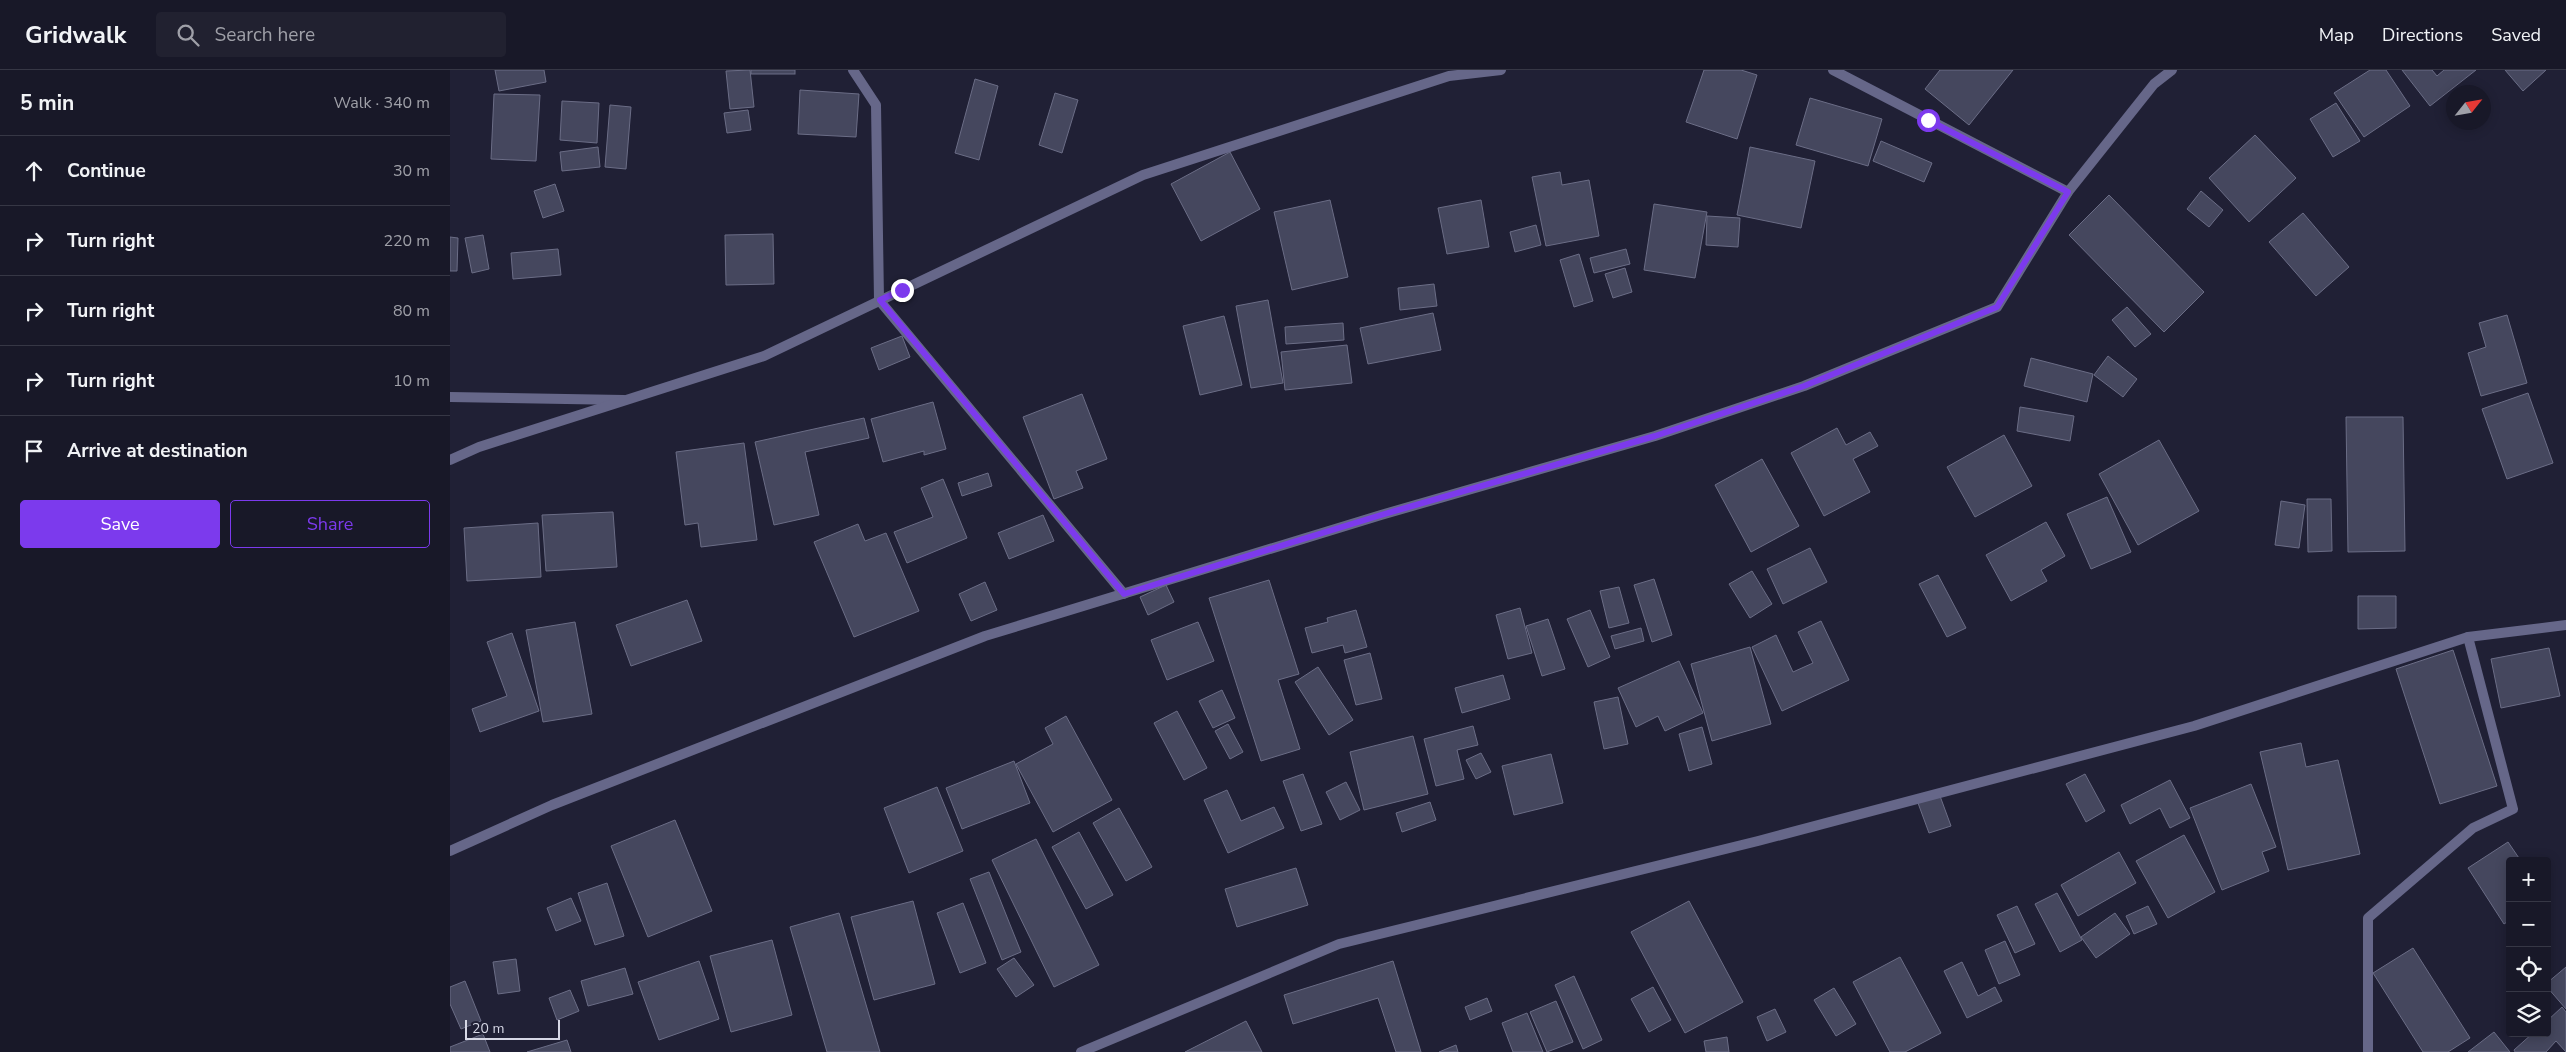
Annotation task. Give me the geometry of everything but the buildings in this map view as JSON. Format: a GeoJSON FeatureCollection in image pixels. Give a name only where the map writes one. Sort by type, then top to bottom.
{"type":"FeatureCollection","features":[{"type":"Feature","properties":{"kind":"street"},"geometry":{"type":"LineString","coordinates":[[853,70],[876,105],[880,300],[1124,594]]}},
{"type":"Feature","properties":{"kind":"street"},"geometry":{"type":"LineString","coordinates":[[450,460],[479,447],[764,356],[1143,175],[1449,76],[1501,70]]}},
{"type":"Feature","properties":{"kind":"street"},"geometry":{"type":"LineString","coordinates":[[1833,70],[2068,192]]}},
{"type":"Feature","properties":{"kind":"street"},"geometry":{"type":"LineString","coordinates":[[450,851],[552,805],[985,636],[1381,515],[1655,436],[1804,386],[1997,307],[2068,192],[2154,84],[2172,70]]}},
{"type":"Feature","properties":{"kind":"street"},"geometry":{"type":"LineString","coordinates":[[450,397],[625,400]]}},
{"type":"Feature","properties":{"kind":"street"},"geometry":{"type":"LineString","coordinates":[[1081,1052],[1339,944],[1758,841],[2194,726],[2468,637],[2566,624]]}},
{"type":"Feature","properties":{"kind":"street"},"geometry":{"type":"LineString","coordinates":[[2368,1052],[2368,918],[2473,828],[2513,809],[2468,637]]}},
{"type":"Feature","properties":{"kind":"route"},"geometry":{"type":"LineString","coordinates":[[902,290],[880,300],[1124,594],[1381,515],[1655,436],[1804,386],[1997,307],[2068,192],[1928,120]]}}]}
